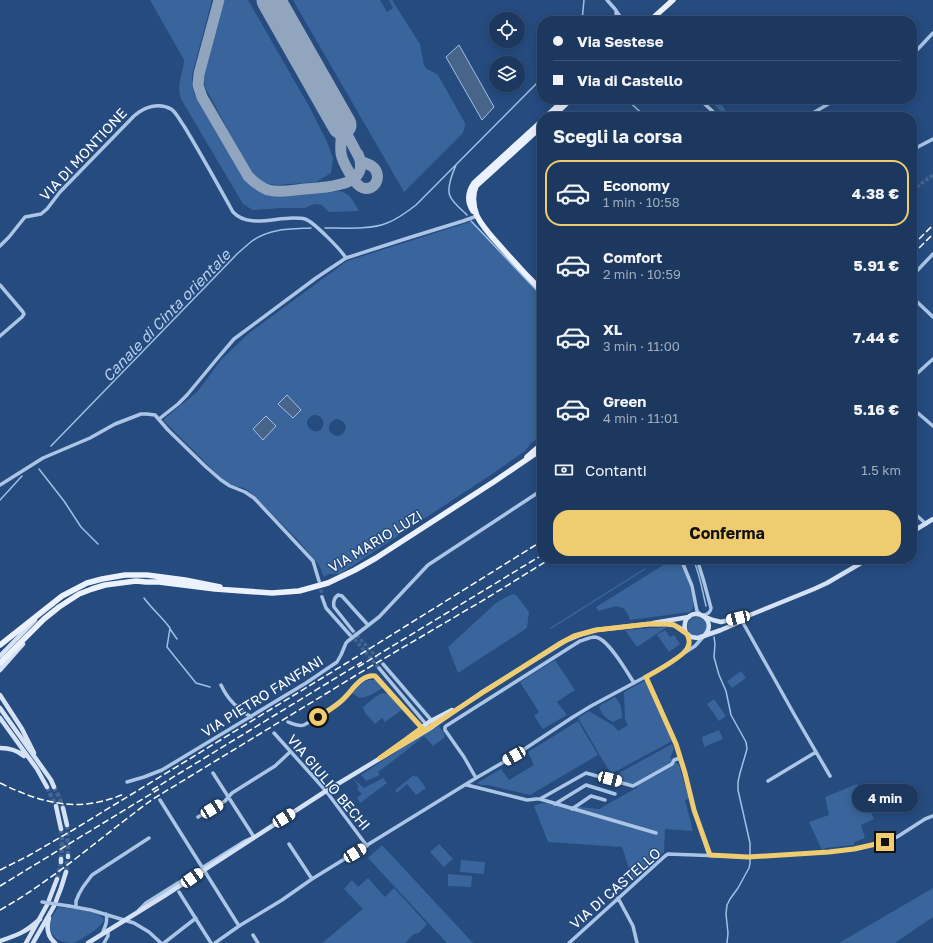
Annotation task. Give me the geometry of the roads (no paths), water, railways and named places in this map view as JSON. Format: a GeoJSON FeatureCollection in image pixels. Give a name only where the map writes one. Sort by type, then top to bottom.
{"type":"FeatureCollection","features":[{"type":"Feature","properties":{"kind":"main road"},"geometry":{"type":"LineString","coordinates":[[655,16],[672,0]]}},
{"type":"Feature","properties":{"kind":"main road"},"geometry":{"type":"LineString","coordinates":[[551,112],[560,104]]}},
{"type":"Feature","properties":{"kind":"main road"},"geometry":{"type":"LineString","coordinates":[[557,112],[566,104]]}},
{"type":"Feature","properties":{"kind":"main road"},"geometry":{"type":"LineString","coordinates":[[537,126],[474,183],[470,188],[468,197],[472,210],[487,231],[537,286]]}},
{"type":"Feature","properties":{"kind":"main road"},"geometry":{"type":"LineString","coordinates":[[477,216],[473,201],[476,186],[537,131]]}},
{"type":"Feature","properties":{"kind":"main road","name":"VIA MARIO LUZI"},"geometry":{"type":"LineString","coordinates":[[515,468],[537,448]]}},
{"type":"Feature","properties":{"kind":"main road","name":"VIA MARIO LUZI"},"geometry":{"type":"LineString","coordinates":[[0,663],[44,619],[79,594],[92,589],[119,583],[158,582],[262,593],[291,592],[328,583],[376,558],[537,453]]}},
{"type":"Feature","properties":{"kind":"main road"},"geometry":{"type":"LineString","coordinates":[[917,529],[933,520]]}},
{"type":"Feature","properties":{"kind":"main road"},"geometry":{"type":"LineString","coordinates":[[649,624],[659,621],[689,617],[694,614],[721,622],[750,615],[802,595],[859,564]]}},
{"type":"Feature","properties":{"kind":"main road","name":"VIA MARIO LUZI"},"geometry":{"type":"LineString","coordinates":[[0,645],[62,596],[82,586],[102,579],[137,575],[162,577],[204,583],[233,590]]}},
{"type":"Feature","properties":{"kind":"main road"},"geometry":{"type":"LineString","coordinates":[[0,656],[43,611]]}},
{"type":"Feature","properties":{"kind":"main road"},"geometry":{"type":"LineString","coordinates":[[701,615],[707,620],[709,626],[708,632],[704,636]]}},
{"type":"Feature","properties":{"kind":"main road"},"geometry":{"type":"LineString","coordinates":[[83,943],[102,934],[134,915],[203,869],[326,791],[415,737],[559,644],[571,638],[596,630],[649,624],[667,624],[674,625],[694,638],[700,638],[742,621],[750,615]]}},
{"type":"Feature","properties":{"kind":"main road"},"geometry":{"type":"LineString","coordinates":[[687,634],[685,624],[689,617]]}},
{"type":"Feature","properties":{"kind":"main road"},"geometry":{"type":"LineString","coordinates":[[0,670],[44,619]]}},
{"type":"Feature","properties":{"kind":"main road"},"geometry":{"type":"LineString","coordinates":[[0,695],[22,729],[40,765]]}},
{"type":"Feature","properties":{"kind":"main road"},"geometry":{"type":"LineString","coordinates":[[380,758],[429,723],[470,702]]}},
{"type":"Feature","properties":{"kind":"main road"},"geometry":{"type":"LineString","coordinates":[[0,708],[54,787]]}},
{"type":"Feature","properties":{"kind":"main road"},"geometry":{"type":"LineString","coordinates":[[0,718],[48,786]]}},
{"type":"Feature","properties":{"kind":"main road"},"geometry":{"type":"LineString","coordinates":[[0,748],[16,750],[30,760]]}},
{"type":"Feature","properties":{"kind":"main road"},"geometry":{"type":"LineString","coordinates":[[56,806],[61,829]]}},
{"type":"Feature","properties":{"kind":"main road"},"geometry":{"type":"LineString","coordinates":[[63,808],[66,825]]}},
{"type":"Feature","properties":{"kind":"main road"},"geometry":{"type":"LineString","coordinates":[[55,943],[50,937],[47,927],[66,872]]}},
{"type":"Feature","properties":{"kind":"main road"},"geometry":{"type":"LineString","coordinates":[[26,943],[48,903],[57,878]]}},
{"type":"Feature","properties":{"kind":"main road"},"geometry":{"type":"LineString","coordinates":[[33,943],[54,906]]}},
{"type":"Feature","properties":{"kind":"main road"},"geometry":{"type":"LineString","coordinates":[[0,941],[23,932],[40,918]]}},
{"type":"Feature","properties":{"kind":"main road"},"geometry":{"type":"LineString","coordinates":[[88,943],[96,937]]}},
{"type":"Feature","properties":{"kind":"street"},"geometry":{"type":"LineString","coordinates":[[607,0],[620,16]]}},
{"type":"Feature","properties":{"kind":"street"},"geometry":{"type":"LineString","coordinates":[[615,9],[617,16]]}},
{"type":"Feature","properties":{"kind":"street"},"geometry":{"type":"LineString","coordinates":[[917,50],[933,33]]}},
{"type":"Feature","properties":{"kind":"street"},"geometry":{"type":"LineString","coordinates":[[705,104],[713,112]]}},
{"type":"Feature","properties":{"kind":"street"},"geometry":{"type":"LineString","coordinates":[[814,112],[828,104]]}},
{"type":"Feature","properties":{"kind":"street","name":"VIA DI MONTIONE"},"geometry":{"type":"LineString","coordinates":[[0,246],[10,237],[25,218],[41,214],[47,209],[60,192],[141,110],[154,106],[160,106],[174,112],[189,135],[233,212],[244,219],[252,221],[291,218],[306,220],[315,226],[342,252],[346,258]]}},
{"type":"Feature","properties":{"kind":"street"},"geometry":{"type":"LineString","coordinates":[[917,147],[933,139]]}},
{"type":"Feature","properties":{"kind":"street"},"geometry":{"type":"LineString","coordinates":[[159,419],[187,395],[234,340],[311,282],[346,258],[477,216]]}},
{"type":"Feature","properties":{"kind":"street"},"geometry":{"type":"LineString","coordinates":[[917,271],[933,254]]}},
{"type":"Feature","properties":{"kind":"street"},"geometry":{"type":"LineString","coordinates":[[0,284],[24,314],[0,336]]}},
{"type":"Feature","properties":{"kind":"street"},"geometry":{"type":"LineString","coordinates":[[917,302],[933,317]]}},
{"type":"Feature","properties":{"kind":"street"},"geometry":{"type":"LineString","coordinates":[[917,373],[933,359]]}},
{"type":"Feature","properties":{"kind":"street"},"geometry":{"type":"LineString","coordinates":[[917,412],[933,426]]}},
{"type":"Feature","properties":{"kind":"street"},"geometry":{"type":"LineString","coordinates":[[0,484],[43,458],[90,438],[115,424],[129,418],[145,414],[153,414],[221,480],[230,486],[246,492],[254,498],[313,561],[319,581]]}},
{"type":"Feature","properties":{"kind":"street","name":"VIA PIETRO FANFANI"},"geometry":{"type":"LineString","coordinates":[[127,782],[162,770],[251,717],[337,662],[346,644],[379,618],[428,565],[537,493]]}},
{"type":"Feature","properties":{"kind":"street"},"geometry":{"type":"LineString","coordinates":[[917,516],[926,524]]}},
{"type":"Feature","properties":{"kind":"street"},"geometry":{"type":"LineString","coordinates":[[683,564],[692,586],[697,611],[701,615],[707,614],[711,608],[699,564]]}},
{"type":"Feature","properties":{"kind":"street"},"geometry":{"type":"LineString","coordinates":[[353,631],[334,607],[333,602],[338,595],[342,596],[368,626]]}},
{"type":"Feature","properties":{"kind":"street"},"geometry":{"type":"LineString","coordinates":[[322,597],[326,608],[350,635]]}},
{"type":"Feature","properties":{"kind":"street"},"geometry":{"type":"LineString","coordinates":[[742,621],[830,776]]}},
{"type":"Feature","properties":{"kind":"street"},"geometry":{"type":"LineString","coordinates":[[684,652],[688,648],[689,643],[687,634]]}},
{"type":"Feature","properties":{"kind":"street"},"geometry":{"type":"LineString","coordinates":[[215,943],[312,879],[514,756],[573,717],[658,670],[698,643],[704,636]]}},
{"type":"Feature","properties":{"kind":"street"},"geometry":{"type":"LineString","coordinates":[[476,778],[445,730],[446,725],[580,641],[595,637],[601,639],[610,647],[634,683]]}},
{"type":"Feature","properties":{"kind":"street"},"geometry":{"type":"LineString","coordinates":[[382,664],[429,723]]}},
{"type":"Feature","properties":{"kind":"street"},"geometry":{"type":"LineString","coordinates":[[379,668],[429,723]]}},
{"type":"Feature","properties":{"kind":"street"},"geometry":{"type":"LineString","coordinates":[[288,722],[301,726],[304,725],[330,710],[342,701],[363,679],[373,676],[377,677],[422,728]]}},
{"type":"Feature","properties":{"kind":"street"},"geometry":{"type":"LineString","coordinates":[[646,677],[676,744],[694,810],[710,855]]}},
{"type":"Feature","properties":{"kind":"street"},"geometry":{"type":"LineString","coordinates":[[221,685],[226,696],[234,705],[251,717]]}},
{"type":"Feature","properties":{"kind":"street"},"geometry":{"type":"LineString","coordinates":[[415,737],[429,723],[448,716]]}},
{"type":"Feature","properties":{"kind":"street","name":"VIA GIULIO BECHI"},"geometry":{"type":"LineString","coordinates":[[274,733],[326,791],[366,846]]}},
{"type":"Feature","properties":{"kind":"street"},"geometry":{"type":"LineString","coordinates":[[198,817],[225,800],[232,793],[275,766],[290,752]]}},
{"type":"Feature","properties":{"kind":"street"},"geometry":{"type":"LineString","coordinates":[[768,781],[816,752]]}},
{"type":"Feature","properties":{"kind":"street"},"geometry":{"type":"LineString","coordinates":[[540,799],[586,773],[633,786],[672,764],[674,760],[680,758]]}},
{"type":"Feature","properties":{"kind":"street"},"geometry":{"type":"LineString","coordinates":[[213,773],[254,837]]}},
{"type":"Feature","properties":{"kind":"street"},"geometry":{"type":"LineString","coordinates":[[467,785],[527,800],[536,798],[540,799],[656,833]]}},
{"type":"Feature","properties":{"kind":"street"},"geometry":{"type":"LineString","coordinates":[[555,804],[586,785],[615,794]]}},
{"type":"Feature","properties":{"kind":"street"},"geometry":{"type":"LineString","coordinates":[[572,809],[591,796],[605,800]]}},
{"type":"Feature","properties":{"kind":"street"},"geometry":{"type":"LineString","coordinates":[[160,800],[239,926]]}},
{"type":"Feature","properties":{"kind":"street","name":"VIA DI CASTELLO"},"geometry":{"type":"LineString","coordinates":[[569,943],[668,854],[750,857],[829,852],[870,846],[885,842],[933,816]]}},
{"type":"Feature","properties":{"kind":"street"},"geometry":{"type":"LineString","coordinates":[[76,907],[76,901],[79,894],[92,875],[149,838]]}},
{"type":"Feature","properties":{"kind":"street"},"geometry":{"type":"LineString","coordinates":[[289,844],[312,879]]}},
{"type":"Feature","properties":{"kind":"street"},"geometry":{"type":"LineString","coordinates":[[179,892],[211,943]]}},
{"type":"Feature","properties":{"kind":"street"},"geometry":{"type":"LineString","coordinates":[[618,898],[633,926],[637,943]]}},
{"type":"Feature","properties":{"kind":"street"},"geometry":{"type":"LineString","coordinates":[[42,902],[91,910],[134,923],[163,943],[196,918]]}},
{"type":"Feature","properties":{"kind":"street"},"geometry":{"type":"LineString","coordinates":[[102,934],[107,922],[106,914]]}},
{"type":"Feature","properties":{"kind":"street"},"geometry":{"type":"LineString","coordinates":[[104,943],[108,936],[108,930]]}},
{"type":"Feature","properties":{"kind":"street"},"geometry":{"type":"LineString","coordinates":[[253,935],[258,943]]}},
{"type":"Feature","properties":{"kind":"waterway","name":"Canale di Cinta orientale"},"geometry":{"type":"LineString","coordinates":[[582,16],[584,0]]}},
{"type":"Feature","properties":{"kind":"waterway","name":"Canale di Cinta orientale"},"geometry":{"type":"LineString","coordinates":[[325,228],[373,227],[391,221],[406,213],[416,205],[537,83]]}},
{"type":"Feature","properties":{"kind":"waterway"},"geometry":{"type":"LineString","coordinates":[[632,104],[640,112]]}},
{"type":"Feature","properties":{"kind":"waterway"},"geometry":{"type":"LineString","coordinates":[[456,165],[450,180],[449,193],[457,206],[467,215]]}},
{"type":"Feature","properties":{"kind":"waterway"},"geometry":{"type":"LineString","coordinates":[[471,221],[537,291]]}},
{"type":"Feature","properties":{"kind":"waterway","name":"Canale di Cinta orientale"},"geometry":{"type":"LineString","coordinates":[[51,446],[250,242],[273,231],[311,228]]}},
{"type":"Feature","properties":{"kind":"waterway"},"geometry":{"type":"LineString","coordinates":[[39,469],[64,501],[81,527],[98,544]]}},
{"type":"Feature","properties":{"kind":"waterway","name":"Canale di Cinta orientale"},"geometry":{"type":"LineString","coordinates":[[0,500],[22,476]]}},
{"type":"Feature","properties":{"kind":"waterway"},"geometry":{"type":"LineString","coordinates":[[695,564],[706,606]]}},
{"type":"Feature","properties":{"kind":"waterway"},"geometry":{"type":"LineString","coordinates":[[144,598],[170,628],[167,647],[196,683],[210,687]]}},
{"type":"Feature","properties":{"kind":"waterway"},"geometry":{"type":"LineString","coordinates":[[170,629],[177,639]]}},
{"type":"Feature","properties":{"kind":"waterway"},"geometry":{"type":"LineString","coordinates":[[714,637],[714,657],[719,675],[726,691],[731,715],[746,742],[747,749],[738,782],[738,790],[750,843],[750,863],[749,868],[727,905],[727,943]]}},
{"type":"Feature","properties":{"kind":"tunnel"},"geometry":{"type":"LineString","coordinates":[[917,186],[933,175]]}},
{"type":"Feature","properties":{"kind":"tunnel"},"geometry":{"type":"LineString","coordinates":[[320,584],[322,597]]}},
{"type":"Feature","properties":{"kind":"tunnel"},"geometry":{"type":"LineString","coordinates":[[353,631],[383,664]]}},
{"type":"Feature","properties":{"kind":"tunnel"},"geometry":{"type":"LineString","coordinates":[[351,635],[379,668]]}},
{"type":"Feature","properties":{"kind":"tunnel"},"geometry":{"type":"LineString","coordinates":[[47,787],[56,806]]}},
{"type":"Feature","properties":{"kind":"tunnel"},"geometry":{"type":"LineString","coordinates":[[54,787],[63,808]]}},
{"type":"Feature","properties":{"kind":"tunnel"},"geometry":{"type":"LineString","coordinates":[[67,825],[68,856]]}},
{"type":"Feature","properties":{"kind":"tunnel"},"geometry":{"type":"LineString","coordinates":[[61,829],[61,859]]}},
{"type":"Feature","properties":{"kind":"tunnel"},"geometry":{"type":"LineString","coordinates":[[66,872],[68,857]]}},
{"type":"Feature","properties":{"kind":"tunnel"},"geometry":{"type":"LineString","coordinates":[[57,879],[61,862]]}},
{"type":"Feature","properties":{"kind":"railway"},"geometry":{"type":"LineString","coordinates":[[917,241],[933,225]]}},
{"type":"Feature","properties":{"kind":"railway"},"geometry":{"type":"LineString","coordinates":[[917,250],[933,234]]}},
{"type":"Feature","properties":{"kind":"railway"},"geometry":{"type":"LineString","coordinates":[[0,870],[73,830],[345,664],[537,544]]}},
{"type":"Feature","properties":{"kind":"railway"},"geometry":{"type":"LineString","coordinates":[[358,667],[537,558]]}},
{"type":"Feature","properties":{"kind":"railway"},"geometry":{"type":"LineString","coordinates":[[0,910],[40,885],[153,799],[542,564]]}},
{"type":"Feature","properties":{"kind":"railway"},"geometry":{"type":"LineString","coordinates":[[152,790],[362,662]]}},
{"type":"Feature","properties":{"kind":"railway"},"geometry":{"type":"LineString","coordinates":[[0,783],[31,796],[61,804],[92,803],[108,800],[124,794]]}},
{"type":"Feature","properties":{"kind":"railway"},"geometry":{"type":"LineString","coordinates":[[0,886],[159,789]]}}]}
